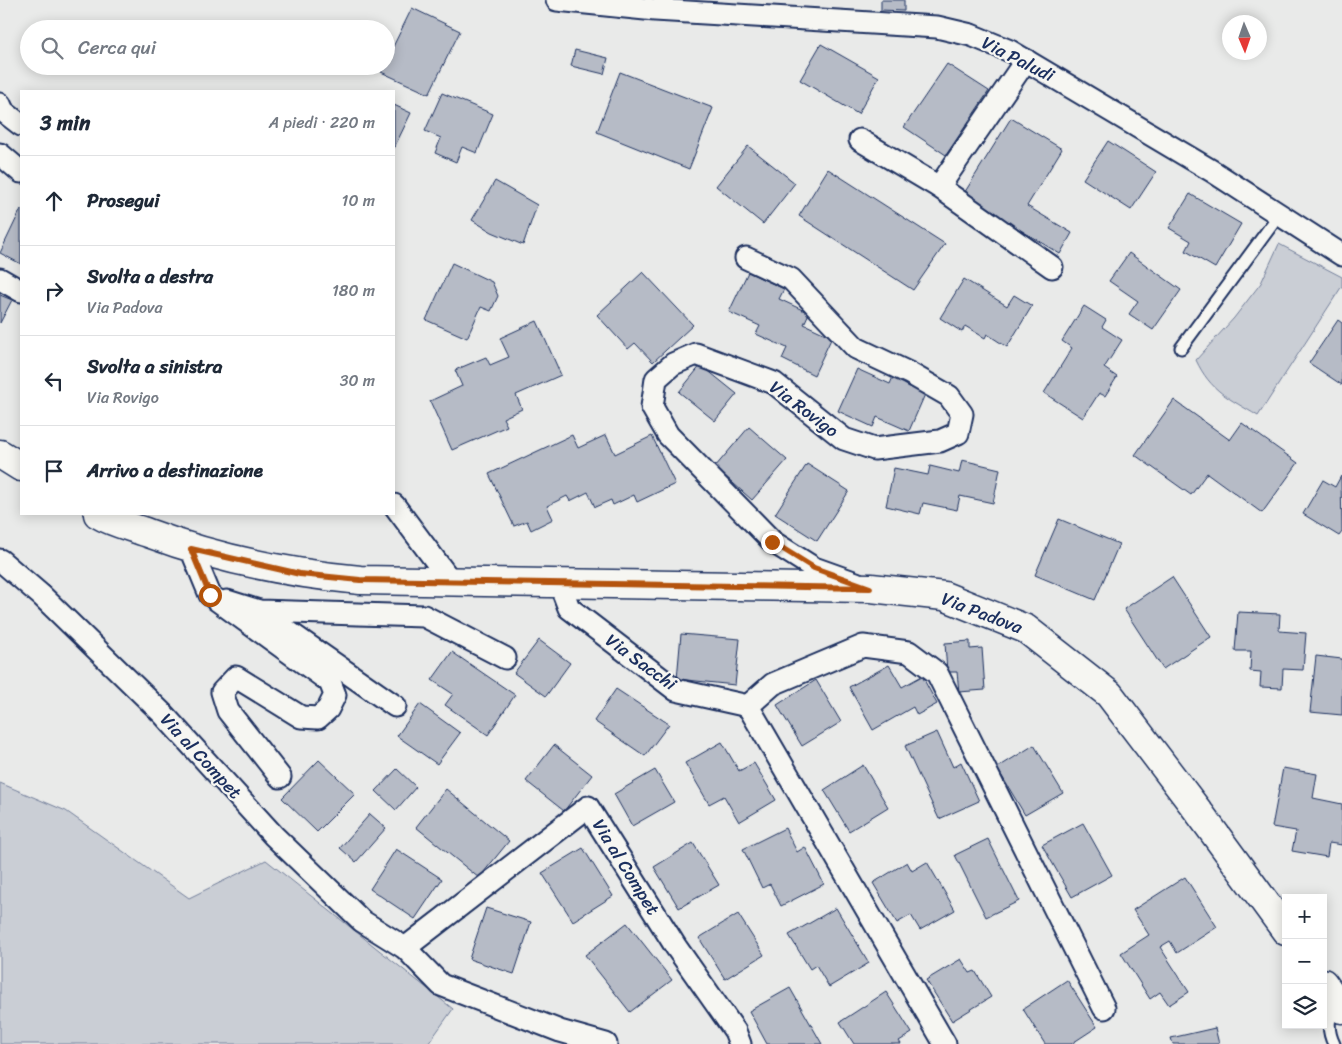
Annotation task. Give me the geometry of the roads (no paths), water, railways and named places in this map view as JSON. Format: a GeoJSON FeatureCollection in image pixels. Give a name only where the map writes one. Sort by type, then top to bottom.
{"type":"FeatureCollection","features":[{"type":"Feature","properties":{"kind":"main road"},"geometry":{"type":"LineString","coordinates":[[0,454],[20,466]]}},
{"type":"Feature","properties":{"kind":"main road","name":"Via Padova"},"geometry":{"type":"LineString","coordinates":[[101,515],[191,549],[300,574],[360,580],[870,588],[944,596],[1026,628],[1109,694],[1201,815],[1282,926]]}},
{"type":"Feature","properties":{"kind":"street","name":"Via Paludi"},"geometry":{"type":"LineString","coordinates":[[557,0],[655,10],[937,27],[971,36],[1010,51],[1026,60],[1212,171],[1342,255]]}},
{"type":"Feature","properties":{"kind":"street"},"geometry":{"type":"LineString","coordinates":[[939,187],[1026,60]]}},
{"type":"Feature","properties":{"kind":"street"},"geometry":{"type":"LineString","coordinates":[[0,104],[3,111],[20,124]]}},
{"type":"Feature","properties":{"kind":"street"},"geometry":{"type":"LineString","coordinates":[[860,140],[939,187],[1052,268]]}},
{"type":"Feature","properties":{"kind":"street"},"geometry":{"type":"LineString","coordinates":[[0,154],[20,171]]}},
{"type":"Feature","properties":{"kind":"street","name":"Via Rovigo"},"geometry":{"type":"LineString","coordinates":[[746,258],[792,280],[856,348],[909,373],[949,396],[962,414],[958,433],[940,441],[874,449],[844,439],[774,383],[723,362],[696,354],[673,364],[656,379],[652,407],[668,435],[772,542],[814,568],[870,588]]}},
{"type":"Feature","properties":{"kind":"street"},"geometry":{"type":"LineString","coordinates":[[0,279],[20,290]]}},
{"type":"Feature","properties":{"kind":"street"},"geometry":{"type":"LineString","coordinates":[[395,506],[450,580]]}},
{"type":"Feature","properties":{"kind":"street"},"geometry":{"type":"LineString","coordinates":[[191,549],[210,595],[330,682],[335,695],[328,709],[318,718],[301,717],[236,677],[222,692],[228,711],[280,777]]}},
{"type":"Feature","properties":{"kind":"street","name":"Via al Compet"},"geometry":{"type":"LineString","coordinates":[[0,560],[42,596],[163,714],[274,836],[362,920],[405,948],[441,985],[560,1032],[606,1044]]}},
{"type":"Feature","properties":{"kind":"street","name":"Via Sacchi"},"geometry":{"type":"LineString","coordinates":[[559,582],[569,608],[676,690],[748,706]]}},
{"type":"Feature","properties":{"kind":"street"},"geometry":{"type":"LineString","coordinates":[[210,595],[259,611],[424,616],[505,658]]}},
{"type":"Feature","properties":{"kind":"street"},"geometry":{"type":"LineString","coordinates":[[259,611],[394,706]]}},
{"type":"Feature","properties":{"kind":"street"},"geometry":{"type":"LineString","coordinates":[[945,1044],[748,706],[773,684],[863,646],[909,652],[937,673],[1104,1008]]}},
{"type":"Feature","properties":{"kind":"street","name":"Via al Compet"},"geometry":{"type":"LineString","coordinates":[[405,948],[588,808],[676,948],[734,1031],[740,1044]]}},
{"type":"Feature","properties":{"kind":"lane"},"geometry":{"type":"LineString","coordinates":[[1180,348],[1279,215]]}},
{"type":"Feature","properties":{"kind":"lane"},"geometry":{"type":"LineString","coordinates":[[1334,998],[1330,1010],[1329,1034],[1334,1044]]}}]}
